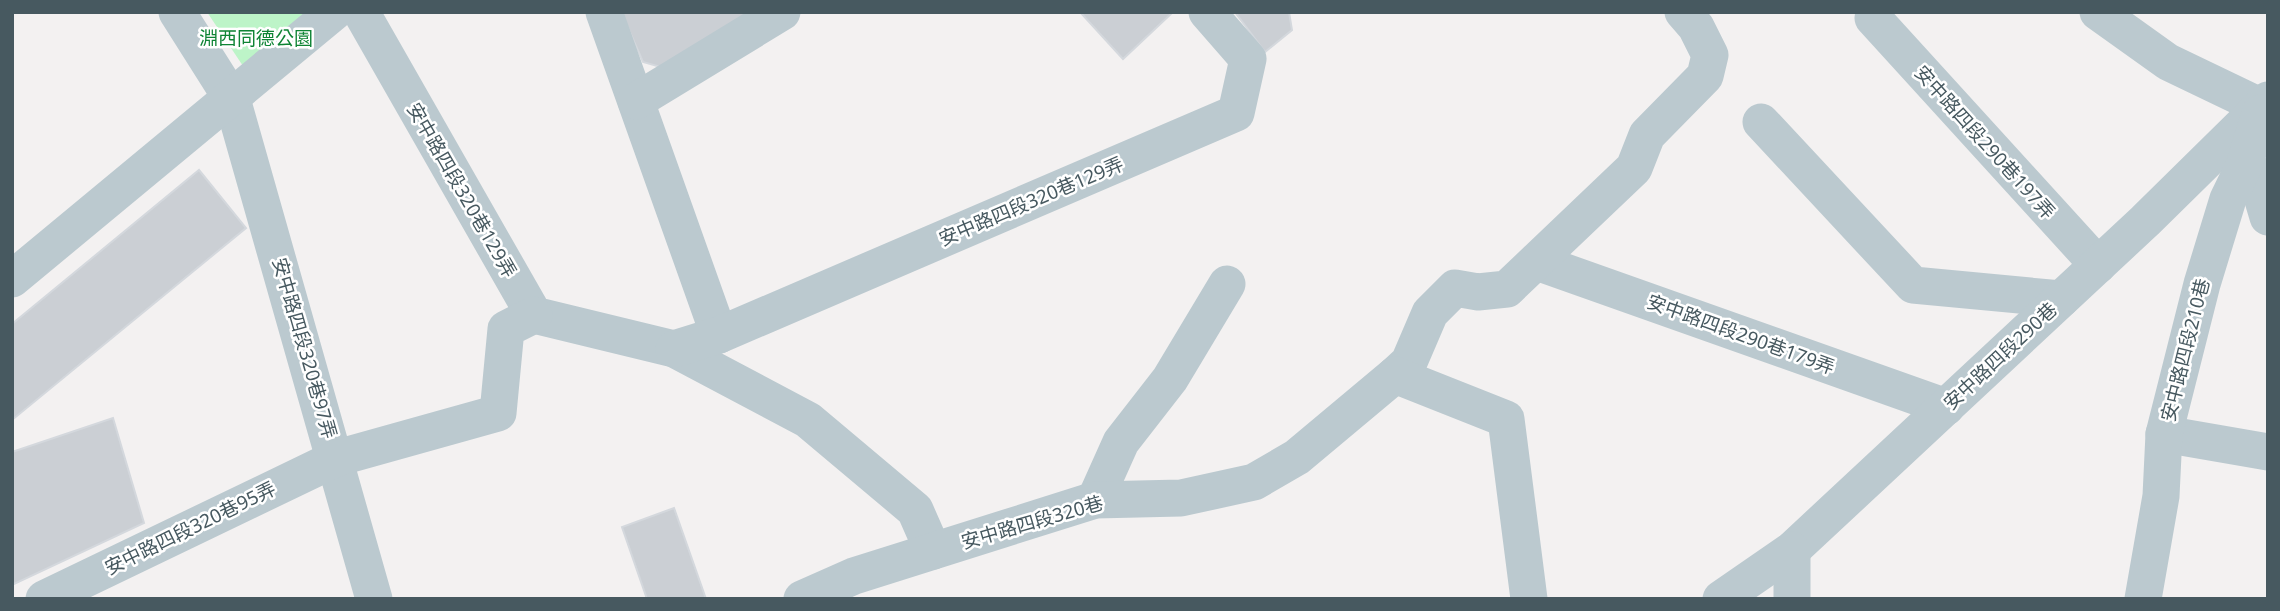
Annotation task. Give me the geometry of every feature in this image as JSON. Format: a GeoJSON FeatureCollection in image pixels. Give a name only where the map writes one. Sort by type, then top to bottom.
{"type":"FeatureCollection","features":[{"type":"Feature","properties":{"kind":"street","name":"安中路四段320巷97弄"},"geometry":{"type":"LineString","coordinates":[[177,12],[232,99],[337,458],[374,599]]}},
{"type":"Feature","properties":{"kind":"street"},"geometry":{"type":"LineString","coordinates":[[12,279],[334,12]]}},
{"type":"Feature","properties":{"kind":"street","name":"安中路四段320巷129弄"},"geometry":{"type":"LineString","coordinates":[[361,12],[534,315]]}},
{"type":"Feature","properties":{"kind":"street"},"geometry":{"type":"LineString","coordinates":[[604,12],[719,335]]}},
{"type":"Feature","properties":{"kind":"street"},"geometry":{"type":"LineString","coordinates":[[636,101],[782,12]]}},
{"type":"Feature","properties":{"kind":"street","name":"安中路四段320巷129弄"},"geometry":{"type":"LineString","coordinates":[[674,349],[719,335],[1236,113],[1248,59],[1207,12]]}},
{"type":"Feature","properties":{"kind":"street","name":"安中路四段320巷"},"geometry":{"type":"LineString","coordinates":[[802,599],[854,576],[1095,500],[1181,498],[1254,482],[1297,457],[1409,362],[1430,313],[1455,288],[1478,292],[1507,289],[1634,168],[1647,135],[1705,76],[1710,55],[1696,27],[1683,12]]}},
{"type":"Feature","properties":{"kind":"street"},"geometry":{"type":"LineString","coordinates":[[2098,12],[2168,62],[2266,106]]}},
{"type":"Feature","properties":{"kind":"street","name":"安中路四段290巷197弄"},"geometry":{"type":"LineString","coordinates":[[1873,18],[2098,265]]}},
{"type":"Feature","properties":{"kind":"street","name":"安中路四段210巷"},"geometry":{"type":"LineString","coordinates":[[2143,599],[2161,496],[2164,434],[2202,284],[2228,199],[2244,166],[2266,106]]}},
{"type":"Feature","properties":{"kind":"street","name":"安中路四段290巷"},"geometry":{"type":"LineString","coordinates":[[1721,599],[1792,550],[2266,106]]}},
{"type":"Feature","properties":{"kind":"street"},"geometry":{"type":"LineString","coordinates":[[1761,122],[1913,285],[2061,299]]}},
{"type":"Feature","properties":{"kind":"street"},"geometry":{"type":"LineString","coordinates":[[2244,166],[2255,173],[2268,217]]}},
{"type":"Feature","properties":{"kind":"street","name":"安中路四段290巷179弄"},"geometry":{"type":"LineString","coordinates":[[1537,262],[1946,407]]}},
{"type":"Feature","properties":{"kind":"street"},"geometry":{"type":"LineString","coordinates":[[1095,500],[1121,442],[1170,379],[1227,284]]}},
{"type":"Feature","properties":{"kind":"street"},"geometry":{"type":"LineString","coordinates":[[534,315],[674,349],[808,420],[915,510],[933,551]]}},
{"type":"Feature","properties":{"kind":"street","name":"安中路四段320巷95弄"},"geometry":{"type":"LineString","coordinates":[[44,599],[337,458],[498,413],[506,329],[534,315]]}},
{"type":"Feature","properties":{"kind":"street"},"geometry":{"type":"LineString","coordinates":[[1395,374],[1506,419],[1529,599]]}},
{"type":"Feature","properties":{"kind":"street"},"geometry":{"type":"LineString","coordinates":[[2164,434],[2268,452]]}},
{"type":"Feature","properties":{"kind":"street"},"geometry":{"type":"LineString","coordinates":[[1792,550],[1792,599]]}},
{"type":"Feature","properties":{"kind":"green space","name":"淵西同德公園"},"geometry":{"type":"Polygon","coordinates":[[[207,12],[331,12],[249,75],[207,12]]]}},
{"type":"Feature","properties":{"kind":"building"},"geometry":{"type":"Polygon","coordinates":[[[621,12],[749,12],[664,68],[643,62],[621,12]]]}},
{"type":"Feature","properties":{"kind":"building"},"geometry":{"type":"Polygon","coordinates":[[[1080,12],[1173,12],[1123,59],[1080,12]]]}},
{"type":"Feature","properties":{"kind":"building"},"geometry":{"type":"Polygon","coordinates":[[[1235,12],[1289,12],[1292,30],[1265,52],[1235,12]]]}},
{"type":"Feature","properties":{"kind":"building"},"geometry":{"type":"Polygon","coordinates":[[[199,170],[246,228],[12,420],[12,324],[199,170]]]}},
{"type":"Feature","properties":{"kind":"building"},"geometry":{"type":"Polygon","coordinates":[[[113,418],[144,523],[12,585],[12,452],[113,418]]]}},
{"type":"Feature","properties":{"kind":"building"},"geometry":{"type":"Polygon","coordinates":[[[674,508],[706,599],[647,599],[622,527],[674,508]]]}}]}
